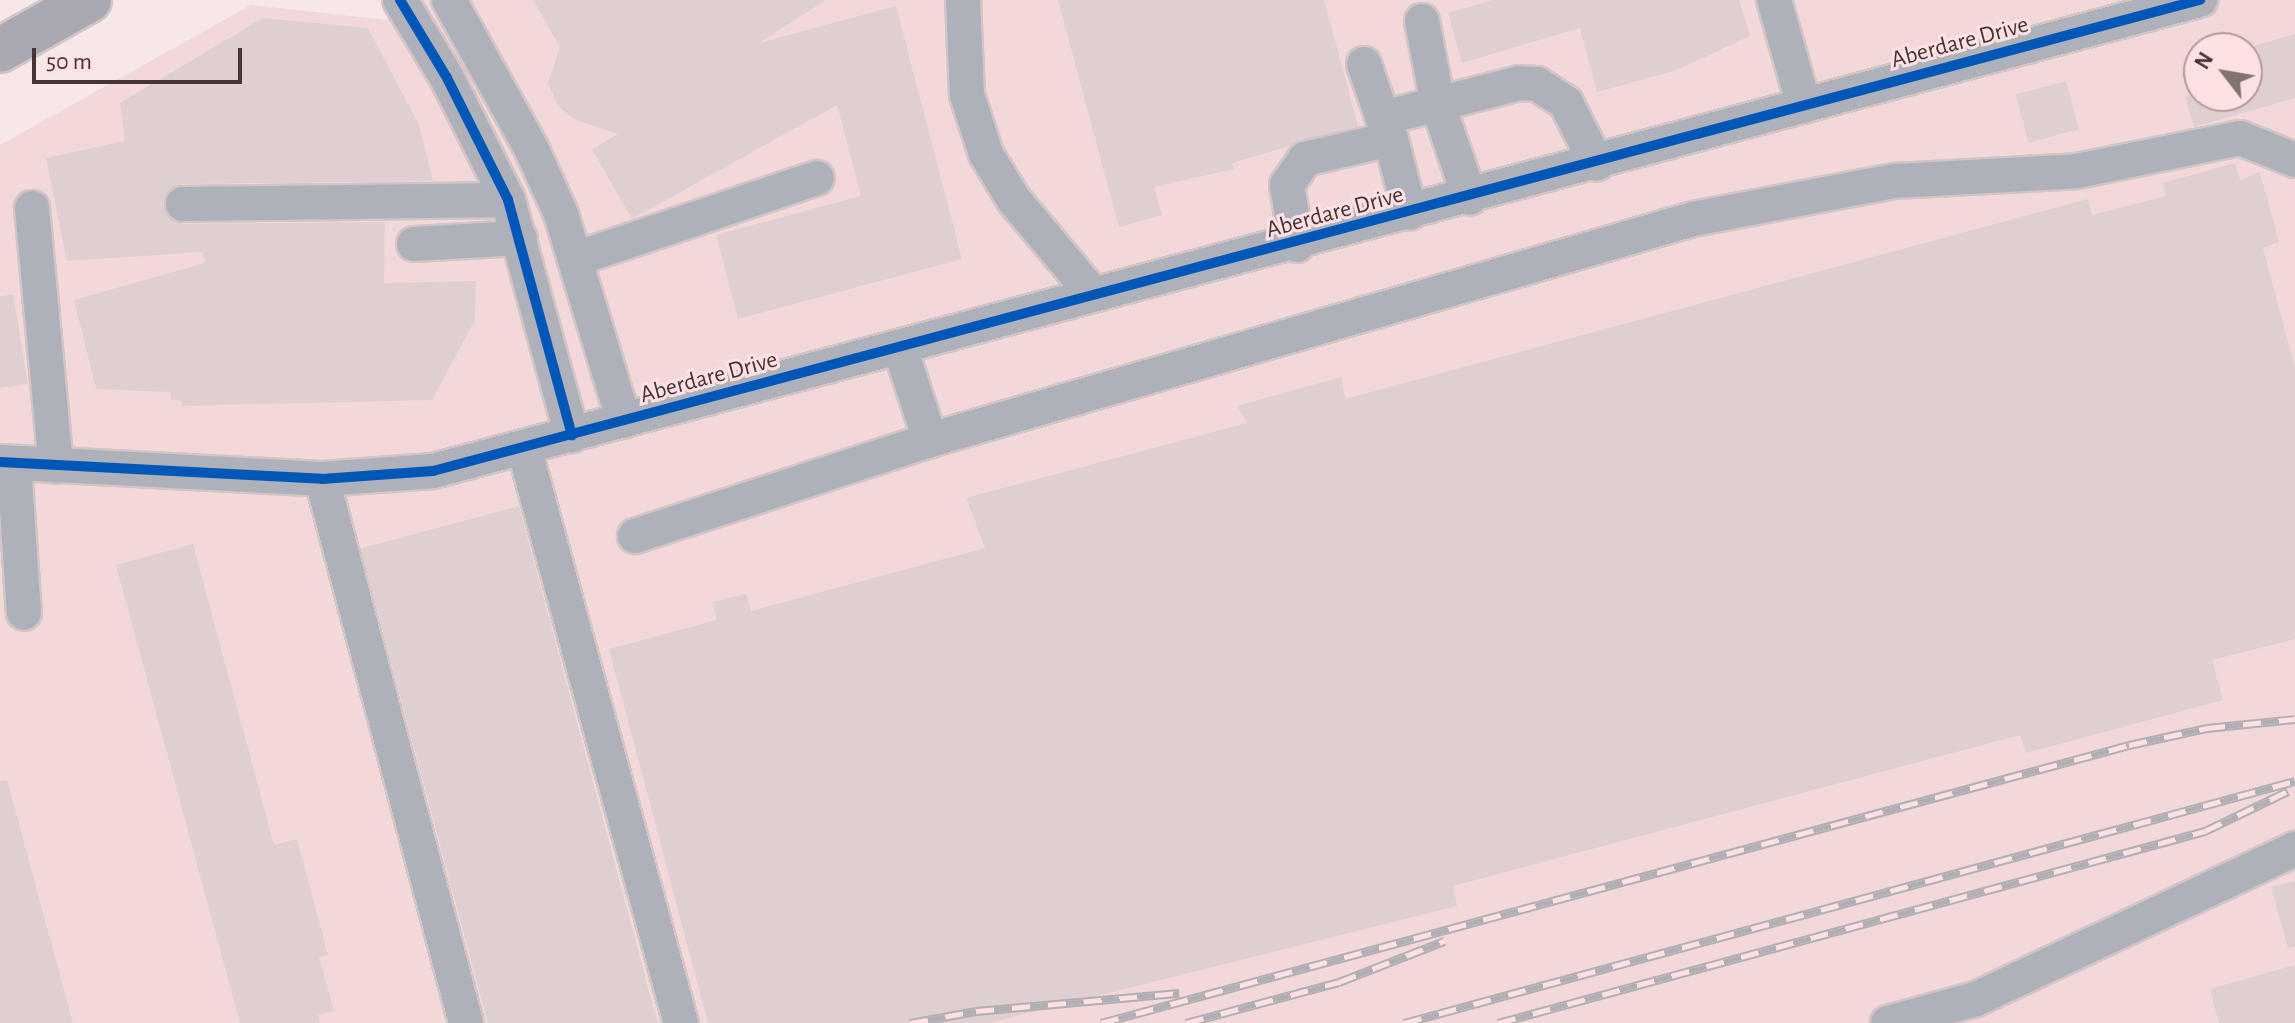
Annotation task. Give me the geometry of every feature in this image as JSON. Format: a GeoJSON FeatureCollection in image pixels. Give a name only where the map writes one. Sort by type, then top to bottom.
{"type":"FeatureCollection","features":[{"type":"Feature","properties":{"kind":"main road"},"geometry":{"type":"LineString","coordinates":[[0,50],[89,0]]}},
{"type":"Feature","properties":{"kind":"street"},"geometry":{"type":"LineString","coordinates":[[400,0],[453,89],[508,200],[572,435]]}},
{"type":"Feature","properties":{"kind":"street","name":"Aberdare Drive"},"geometry":{"type":"LineString","coordinates":[[449,0],[532,150],[575,259],[624,421]]}},
{"type":"Feature","properties":{"kind":"street"},"geometry":{"type":"LineString","coordinates":[[963,0],[967,95],[986,154],[1014,200],[1092,293]]}},
{"type":"Feature","properties":{"kind":"street"},"geometry":{"type":"LineString","coordinates":[[1774,0],[1804,106]]}},
{"type":"Feature","properties":{"kind":"street","name":"Aberdare Drive"},"geometry":{"type":"LineString","coordinates":[[7,463],[322,479],[433,471],[900,348],[1092,293],[1297,245],[2200,0]]}},
{"type":"Feature","properties":{"kind":"street"},"geometry":{"type":"LineString","coordinates":[[1422,21],[1438,105],[1470,198]]}},
{"type":"Feature","properties":{"kind":"street"},"geometry":{"type":"LineString","coordinates":[[1364,64],[1387,128],[1410,213]]}},
{"type":"Feature","properties":{"kind":"street"},"geometry":{"type":"LineString","coordinates":[[1297,245],[1287,185],[1295,167],[1305,159],[1438,105],[1519,83],[1537,84],[1566,103],[1597,164]]}},
{"type":"Feature","properties":{"kind":"street"},"geometry":{"type":"LineString","coordinates":[[635,536],[930,440],[1693,219],[1895,181],[2077,171],[2240,138],[2295,160]]}},
{"type":"Feature","properties":{"kind":"street"},"geometry":{"type":"LineString","coordinates":[[575,259],[817,178]]}},
{"type":"Feature","properties":{"kind":"street"},"geometry":{"type":"LineString","coordinates":[[183,204],[508,200]]}},
{"type":"Feature","properties":{"kind":"street"},"geometry":{"type":"LineString","coordinates":[[32,208],[56,466]]}},
{"type":"Feature","properties":{"kind":"street"},"geometry":{"type":"LineString","coordinates":[[414,244],[520,238]]}},
{"type":"Feature","properties":{"kind":"street"},"geometry":{"type":"LineString","coordinates":[[900,348],[930,440]]}},
{"type":"Feature","properties":{"kind":"street"},"geometry":{"type":"LineString","coordinates":[[524,448],[681,1023]]}},
{"type":"Feature","properties":{"kind":"street"},"geometry":{"type":"LineString","coordinates":[[7,463],[10,546],[24,613]]}},
{"type":"Feature","properties":{"kind":"street"},"geometry":{"type":"LineString","coordinates":[[322,479],[466,1023]]}},
{"type":"Feature","properties":{"kind":"street"},"geometry":{"type":"LineString","coordinates":[[1888,1023],[1980,1011],[2295,849]]}},
{"type":"Feature","properties":{"kind":"shaded area"},"geometry":{"type":"Polygon","coordinates":[[[420,0],[2295,0],[2295,1023],[0,1023],[0,145],[251,5],[386,20],[420,0]]]}},
{"type":"Feature","properties":{"kind":"building"},"geometry":{"type":"Polygon","coordinates":[[[533,0],[826,0],[759,43],[896,6],[962,259],[738,319],[716,235],[861,196],[837,105],[632,219],[592,149],[618,134],[574,119],[558,106],[548,83],[560,47],[533,0]]]}},
{"type":"Feature","properties":{"kind":"building"},"geometry":{"type":"Polygon","coordinates":[[[1058,0],[1324,0],[1358,126],[1232,163],[1234,169],[1154,187],[1162,215],[1119,227],[1058,0]]]}},
{"type":"Feature","properties":{"kind":"building"},"geometry":{"type":"Polygon","coordinates":[[[1493,0],[1739,0],[1750,36],[1677,70],[1597,92],[1580,28],[1462,63],[1448,13],[1493,0]]]}},
{"type":"Feature","properties":{"kind":"building"},"geometry":{"type":"Polygon","coordinates":[[[263,18],[368,28],[419,125],[433,181],[183,184],[166,194],[166,214],[183,224],[385,222],[384,283],[476,281],[475,320],[432,400],[182,406],[182,401],[171,400],[170,392],[96,389],[74,300],[205,263],[203,252],[67,261],[46,158],[125,141],[120,103],[263,18]]]}},
{"type":"Feature","properties":{"kind":"building"},"geometry":{"type":"Polygon","coordinates":[[[2295,34],[2295,98],[2263,107],[2263,43],[2295,34]]]}},
{"type":"Feature","properties":{"kind":"building"},"geometry":{"type":"Polygon","coordinates":[[[2066,81],[2079,129],[2029,143],[2016,94],[2066,81]]]}},
{"type":"Feature","properties":{"kind":"building"},"geometry":{"type":"Polygon","coordinates":[[[2190,112],[2246,112],[2194,127],[2190,112]]]}},
{"type":"Feature","properties":{"kind":"building"},"geometry":{"type":"Polygon","coordinates":[[[2235,163],[2240,180],[2260,172],[2279,242],[2263,248],[2295,368],[2295,639],[2212,660],[2223,700],[2026,753],[2020,735],[1453,886],[1457,906],[988,1023],[708,1023],[609,649],[717,620],[712,602],[746,594],[751,611],[985,548],[966,498],[1247,423],[1237,406],[1341,377],[1345,399],[2088,199],[2092,215],[2166,196],[2163,183],[2235,163]]]}},
{"type":"Feature","properties":{"kind":"building"},"geometry":{"type":"Polygon","coordinates":[[[13,295],[28,384],[0,388],[0,296],[13,295]]]}},
{"type":"Feature","properties":{"kind":"building"},"geometry":{"type":"Polygon","coordinates":[[[519,506],[658,1023],[488,1023],[361,548],[519,506]]]}},
{"type":"Feature","properties":{"kind":"building"},"geometry":{"type":"Polygon","coordinates":[[[193,544],[274,845],[297,839],[328,955],[319,957],[334,1011],[318,1015],[320,1023],[240,1023],[116,565],[193,544]]]}},
{"type":"Feature","properties":{"kind":"building"},"geometry":{"type":"Polygon","coordinates":[[[7,780],[73,1023],[0,1023],[0,781],[7,780]]]}},
{"type":"Feature","properties":{"kind":"building"},"geometry":{"type":"Polygon","coordinates":[[[2295,881],[2295,947],[2288,948],[2271,887],[2295,881]]]}},
{"type":"Feature","properties":{"kind":"building"},"geometry":{"type":"Polygon","coordinates":[[[2295,965],[2295,1023],[2219,1023],[2210,989],[2295,965]]]}},
{"type":"Feature","properties":{"kind":"railway"},"geometry":{"type":"LineString","coordinates":[[1101,1023],[2129,745],[2207,728],[2295,719]]}},
{"type":"Feature","properties":{"kind":"railway"},"geometry":{"type":"LineString","coordinates":[[1404,1023],[2295,781]]}},
{"type":"Feature","properties":{"kind":"railway"},"geometry":{"type":"LineString","coordinates":[[1498,1023],[2205,831],[2288,791]]}},
{"type":"Feature","properties":{"kind":"railway"},"geometry":{"type":"LineString","coordinates":[[1186,1023],[1339,982],[1444,941]]}},
{"type":"Feature","properties":{"kind":"railway"},"geometry":{"type":"LineString","coordinates":[[910,1023],[976,1011],[1179,993]]}},
{"type":"Feature","properties":{"kind":"cycle path"},"geometry":{"type":"LineString","coordinates":[[400,0],[447,78],[508,200],[572,435]]}},
{"type":"Feature","properties":{"kind":"cycle path"},"geometry":{"type":"LineString","coordinates":[[0,462],[322,479],[433,471],[2200,0]]}}]}
